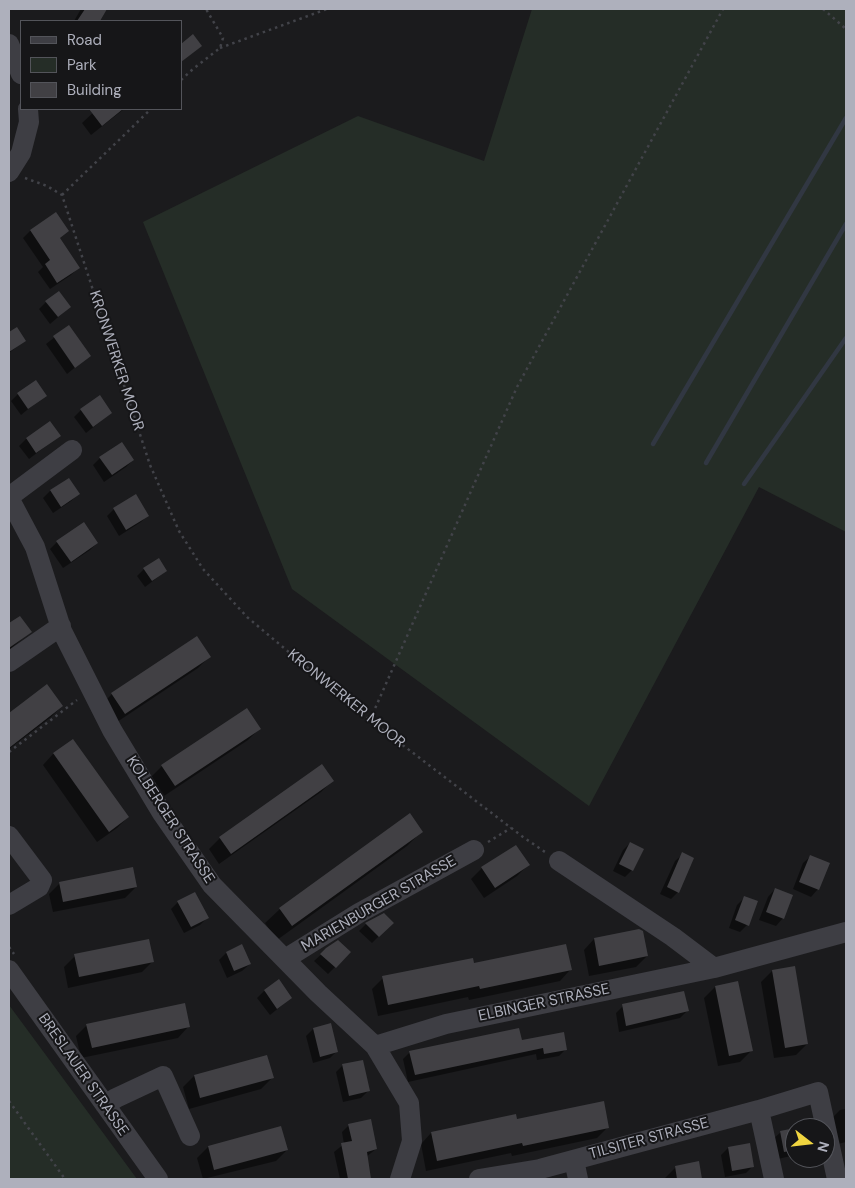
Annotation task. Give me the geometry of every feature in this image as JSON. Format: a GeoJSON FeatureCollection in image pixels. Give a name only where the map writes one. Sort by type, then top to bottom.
{"type":"FeatureCollection","features":[{"type":"Feature","properties":{"kind":"street"},"geometry":{"type":"LineString","coordinates":[[9,44],[20,72]]}},
{"type":"Feature","properties":{"kind":"street"},"geometry":{"type":"LineString","coordinates":[[9,172],[21,153],[29,122],[28,110]]}},
{"type":"Feature","properties":{"kind":"street"},"geometry":{"type":"LineString","coordinates":[[9,498],[72,450]]}},
{"type":"Feature","properties":{"kind":"street","name":"KOLBERGER STRASSE"},"geometry":{"type":"LineString","coordinates":[[9,498],[35,547],[61,626],[112,730],[162,813],[212,885],[375,1046],[409,1103],[412,1140],[400,1179]]}},
{"type":"Feature","properties":{"kind":"street"},"geometry":{"type":"LineString","coordinates":[[9,662],[61,626]]}},
{"type":"Feature","properties":{"kind":"street"},"geometry":{"type":"LineString","coordinates":[[9,836],[42,880],[39,887],[9,905]]}},
{"type":"Feature","properties":{"kind":"street","name":"MARIENBURGER STRASSE"},"geometry":{"type":"LineString","coordinates":[[285,959],[359,913],[474,850]]}},
{"type":"Feature","properties":{"kind":"street"},"geometry":{"type":"LineString","coordinates":[[559,861],[673,937],[714,968],[846,932]]}},
{"type":"Feature","properties":{"kind":"street","name":"ELBINGER STRASSE"},"geometry":{"type":"LineString","coordinates":[[375,1046],[446,1024],[714,968]]}},
{"type":"Feature","properties":{"kind":"street","name":"BRESLAUER STRASSE"},"geometry":{"type":"LineString","coordinates":[[9,970],[158,1179]]}},
{"type":"Feature","properties":{"kind":"street"},"geometry":{"type":"LineString","coordinates":[[105,1105],[163,1076],[190,1136]]}},
{"type":"Feature","properties":{"kind":"street","name":"TILSITER STRASSE"},"geometry":{"type":"LineString","coordinates":[[479,1179],[542,1174],[574,1160],[759,1110],[818,1092],[837,1179]]}},
{"type":"Feature","properties":{"kind":"street"},"geometry":{"type":"LineString","coordinates":[[759,1110],[774,1179]]}},
{"type":"Feature","properties":{"kind":"street"},"geometry":{"type":"LineString","coordinates":[[574,1160],[578,1179]]}},
{"type":"Feature","properties":{"kind":"path"},"geometry":{"type":"LineString","coordinates":[[206,9],[223,38],[220,48]]}},
{"type":"Feature","properties":{"kind":"path"},"geometry":{"type":"LineString","coordinates":[[182,79],[220,48],[327,9]]}},
{"type":"Feature","properties":{"kind":"path"},"geometry":{"type":"LineString","coordinates":[[370,720],[517,387],[723,9]]}},
{"type":"Feature","properties":{"kind":"path"},"geometry":{"type":"LineString","coordinates":[[823,9],[846,29]]}},
{"type":"Feature","properties":{"kind":"path"},"geometry":{"type":"LineString","coordinates":[[9,172],[47,186],[62,195],[150,110]]}},
{"type":"Feature","properties":{"kind":"path","name":"KRONWERKER MOOR"},"geometry":{"type":"LineString","coordinates":[[62,195],[150,465],[180,531],[203,569],[247,617],[370,720],[511,828],[559,861]]}},
{"type":"Feature","properties":{"kind":"path"},"geometry":{"type":"LineString","coordinates":[[9,752],[92,689]]}},
{"type":"Feature","properties":{"kind":"path"},"geometry":{"type":"LineString","coordinates":[[474,850],[511,828]]}},
{"type":"Feature","properties":{"kind":"path"},"geometry":{"type":"LineString","coordinates":[[9,1101],[64,1179]]}},
{"type":"Feature","properties":{"kind":"green space"},"geometry":{"type":"Polygon","coordinates":[[[532,9],[846,9],[846,532],[759,487],[589,806],[292,589],[143,222],[358,116],[484,161],[532,9]]]}},
{"type":"Feature","properties":{"kind":"green space"},"geometry":{"type":"Polygon","coordinates":[[[9,1005],[51,1062],[137,1179],[9,1179],[9,1005]]]}},
{"type":"Feature","properties":{"kind":"building"},"geometry":{"type":"Polygon","coordinates":[[[85,9],[107,9],[101,20],[78,20],[85,9]]]}},
{"type":"Feature","properties":{"kind":"building"},"geometry":{"type":"Polygon","coordinates":[[[193,34],[202,46],[182,61],[182,43],[193,34]]]}},
{"type":"Feature","properties":{"kind":"building"},"geometry":{"type":"Polygon","coordinates":[[[90,110],[122,110],[102,126],[90,110]]]}},
{"type":"Feature","properties":{"kind":"building"},"geometry":{"type":"Polygon","coordinates":[[[56,212],[69,231],[60,238],[80,268],[57,283],[45,264],[50,260],[30,230],[56,212]]]}},
{"type":"Feature","properties":{"kind":"building"},"geometry":{"type":"Polygon","coordinates":[[[59,291],[71,307],[58,317],[45,301],[59,291]]]}},
{"type":"Feature","properties":{"kind":"building"},"geometry":{"type":"Polygon","coordinates":[[[69,325],[91,356],[75,368],[53,336],[69,325]]]}},
{"type":"Feature","properties":{"kind":"building"},"geometry":{"type":"Polygon","coordinates":[[[17,327],[26,341],[9,352],[9,332],[17,327]]]}},
{"type":"Feature","properties":{"kind":"building"},"geometry":{"type":"Polygon","coordinates":[[[36,380],[47,396],[28,409],[17,393],[36,380]]]}},
{"type":"Feature","properties":{"kind":"building"},"geometry":{"type":"Polygon","coordinates":[[[100,395],[112,413],[93,427],[80,409],[100,395]]]}},
{"type":"Feature","properties":{"kind":"building"},"geometry":{"type":"Polygon","coordinates":[[[50,421],[61,436],[36,453],[26,438],[50,421]]]}},
{"type":"Feature","properties":{"kind":"building"},"geometry":{"type":"Polygon","coordinates":[[[122,442],[134,460],[112,475],[99,457],[122,442]]]}},
{"type":"Feature","properties":{"kind":"building"},"geometry":{"type":"Polygon","coordinates":[[[69,478],[80,494],[61,507],[50,490],[69,478]]]}},
{"type":"Feature","properties":{"kind":"building"},"geometry":{"type":"Polygon","coordinates":[[[136,494],[149,516],[126,530],[113,508],[136,494]]]}},
{"type":"Feature","properties":{"kind":"building"},"geometry":{"type":"Polygon","coordinates":[[[84,522],[98,543],[71,562],[56,541],[84,522]]]}},
{"type":"Feature","properties":{"kind":"building"},"geometry":{"type":"Polygon","coordinates":[[[159,558],[167,571],[152,581],[143,568],[159,558]]]}},
{"type":"Feature","properties":{"kind":"building"},"geometry":{"type":"Polygon","coordinates":[[[20,616],[32,632],[9,648],[9,623],[20,616]]]}},
{"type":"Feature","properties":{"kind":"building"},"geometry":{"type":"Polygon","coordinates":[[[197,636],[211,657],[125,714],[111,693],[197,636]]]}},
{"type":"Feature","properties":{"kind":"building"},"geometry":{"type":"Polygon","coordinates":[[[47,684],[63,706],[9,748],[9,713],[47,684]]]}},
{"type":"Feature","properties":{"kind":"building"},"geometry":{"type":"Polygon","coordinates":[[[247,708],[261,729],[175,786],[161,765],[247,708]]]}},
{"type":"Feature","properties":{"kind":"building"},"geometry":{"type":"Polygon","coordinates":[[[73,739],[129,817],[109,832],[53,753],[73,739]]]}},
{"type":"Feature","properties":{"kind":"building"},"geometry":{"type":"Polygon","coordinates":[[[322,764],[334,781],[231,854],[219,837],[322,764]]]}},
{"type":"Feature","properties":{"kind":"building"},"geometry":{"type":"Polygon","coordinates":[[[410,813],[423,832],[292,926],[279,908],[410,813]]]}},
{"type":"Feature","properties":{"kind":"building"},"geometry":{"type":"Polygon","coordinates":[[[630,842],[644,849],[633,871],[619,864],[630,842]]]}},
{"type":"Feature","properties":{"kind":"building"},"geometry":{"type":"Polygon","coordinates":[[[516,845],[530,865],[495,888],[481,867],[516,845]]]}},
{"type":"Feature","properties":{"kind":"building"},"geometry":{"type":"Polygon","coordinates":[[[682,852],[694,858],[679,893],[667,887],[682,852]]]}},
{"type":"Feature","properties":{"kind":"building"},"geometry":{"type":"Polygon","coordinates":[[[810,855],[830,863],[819,890],[799,882],[810,855]]]}},
{"type":"Feature","properties":{"kind":"building"},"geometry":{"type":"Polygon","coordinates":[[[133,867],[137,887],[63,902],[59,882],[133,867]]]}},
{"type":"Feature","properties":{"kind":"building"},"geometry":{"type":"Polygon","coordinates":[[[775,888],[793,895],[784,919],[766,912],[775,888]]]}},
{"type":"Feature","properties":{"kind":"building"},"geometry":{"type":"Polygon","coordinates":[[[195,892],[209,918],[191,927],[177,901],[195,892]]]}},
{"type":"Feature","properties":{"kind":"building"},"geometry":{"type":"Polygon","coordinates":[[[744,896],[758,901],[749,926],[735,920],[744,896]]]}},
{"type":"Feature","properties":{"kind":"building"},"geometry":{"type":"Polygon","coordinates":[[[384,913],[394,923],[379,937],[365,923],[384,913]]]}},
{"type":"Feature","properties":{"kind":"building"},"geometry":{"type":"Polygon","coordinates":[[[639,929],[643,931],[648,956],[599,966],[594,938],[639,929]]]}},
{"type":"Feature","properties":{"kind":"building"},"geometry":{"type":"Polygon","coordinates":[[[149,939],[154,962],[79,977],[74,954],[149,939]]]}},
{"type":"Feature","properties":{"kind":"building"},"geometry":{"type":"Polygon","coordinates":[[[338,940],[351,952],[336,968],[320,954],[338,940]]]}},
{"type":"Feature","properties":{"kind":"building"},"geometry":{"type":"Polygon","coordinates":[[[242,944],[251,964],[234,971],[226,952],[242,944]]]}},
{"type":"Feature","properties":{"kind":"building"},"geometry":{"type":"Polygon","coordinates":[[[566,944],[572,970],[480,989],[479,986],[388,1005],[382,976],[473,958],[474,963],[566,944]]]}},
{"type":"Feature","properties":{"kind":"building"},"geometry":{"type":"Polygon","coordinates":[[[795,966],[808,1044],[785,1048],[772,970],[795,966]]]}},
{"type":"Feature","properties":{"kind":"building"},"geometry":{"type":"Polygon","coordinates":[[[279,979],[292,998],[277,1009],[264,990],[279,979]]]}},
{"type":"Feature","properties":{"kind":"building"},"geometry":{"type":"Polygon","coordinates":[[[738,981],[753,1051],[729,1056],[715,986],[738,981]]]}},
{"type":"Feature","properties":{"kind":"building"},"geometry":{"type":"Polygon","coordinates":[[[684,991],[689,1011],[626,1026],[622,1004],[684,991]]]}},
{"type":"Feature","properties":{"kind":"building"},"geometry":{"type":"Polygon","coordinates":[[[185,1003],[190,1027],[92,1048],[86,1024],[185,1003]]]}},
{"type":"Feature","properties":{"kind":"building"},"geometry":{"type":"Polygon","coordinates":[[[331,1023],[338,1052],[320,1057],[313,1028],[331,1023]]]}},
{"type":"Feature","properties":{"kind":"building"},"geometry":{"type":"Polygon","coordinates":[[[519,1028],[522,1040],[564,1032],[567,1050],[544,1054],[543,1048],[415,1075],[409,1051],[519,1028]]]}},
{"type":"Feature","properties":{"kind":"building"},"geometry":{"type":"Polygon","coordinates":[[[267,1055],[274,1078],[200,1098],[194,1075],[267,1055]]]}},
{"type":"Feature","properties":{"kind":"building"},"geometry":{"type":"Polygon","coordinates":[[[363,1060],[370,1091],[349,1096],[342,1064],[363,1060]]]}},
{"type":"Feature","properties":{"kind":"building"},"geometry":{"type":"Polygon","coordinates":[[[604,1101],[609,1128],[523,1146],[522,1143],[437,1161],[431,1132],[516,1114],[517,1119],[604,1101]]]}},
{"type":"Feature","properties":{"kind":"building"},"geometry":{"type":"Polygon","coordinates":[[[371,1119],[377,1149],[367,1152],[371,1179],[348,1179],[341,1143],[352,1141],[348,1124],[371,1119]]]}},
{"type":"Feature","properties":{"kind":"building"},"geometry":{"type":"Polygon","coordinates":[[[281,1126],[288,1150],[214,1170],[208,1146],[281,1126]]]}},
{"type":"Feature","properties":{"kind":"building"},"geometry":{"type":"Polygon","coordinates":[[[785,1130],[785,1152],[784,1152],[780,1131],[785,1130]]]}},
{"type":"Feature","properties":{"kind":"building"},"geometry":{"type":"Polygon","coordinates":[[[750,1143],[754,1167],[732,1171],[728,1147],[750,1143]]]}},
{"type":"Feature","properties":{"kind":"building"},"geometry":{"type":"Polygon","coordinates":[[[699,1161],[702,1179],[677,1179],[675,1166],[699,1161]]]}},
{"type":"Feature","properties":{"kind":"waterway"},"geometry":{"type":"LineString","coordinates":[[653,444],[846,118]]}},
{"type":"Feature","properties":{"kind":"waterway"},"geometry":{"type":"LineString","coordinates":[[706,463],[846,224]]}},
{"type":"Feature","properties":{"kind":"waterway"},"geometry":{"type":"LineString","coordinates":[[744,484],[846,338]]}}]}
